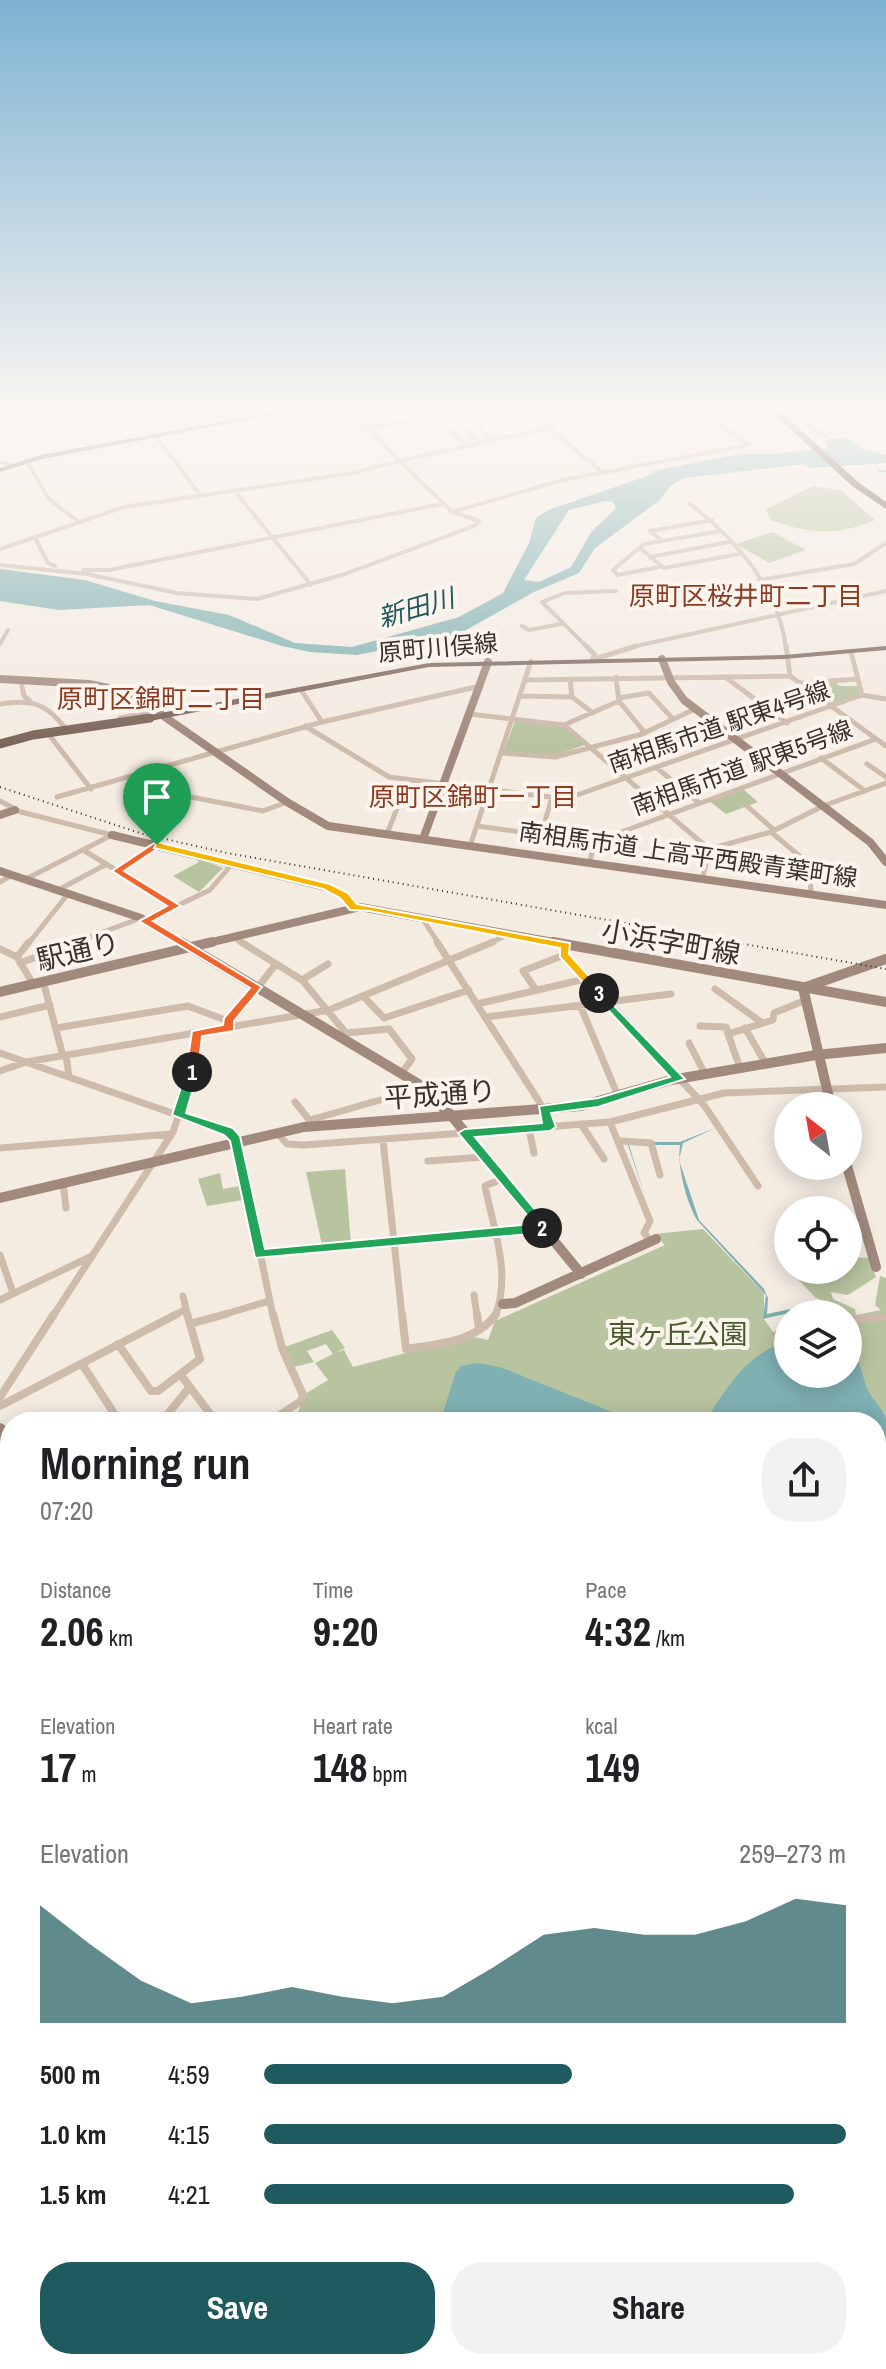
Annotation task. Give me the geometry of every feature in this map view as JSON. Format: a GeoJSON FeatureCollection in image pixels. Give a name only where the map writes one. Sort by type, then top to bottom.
{"type":"FeatureCollection","features":[{"type":"Feature","properties":{"kind":"main road","name":"原町川俣線"},"geometry":{"type":"LineString","coordinates":[[0,744],[33,735],[150,718],[408,668],[488,662],[784,657],[886,648]]}},
{"type":"Feature","properties":{"kind":"street"},"geometry":{"type":"LineString","coordinates":[[0,549],[36,540],[80,523]]}},
{"type":"Feature","properties":{"kind":"street"},"geometry":{"type":"LineString","coordinates":[[260,523],[311,585]]}},
{"type":"Feature","properties":{"kind":"street"},"geometry":{"type":"LineString","coordinates":[[36,540],[50,565],[104,571],[349,523]]}},
{"type":"Feature","properties":{"kind":"street"},"geometry":{"type":"LineString","coordinates":[[0,565],[87,574],[177,593],[257,599],[392,558],[477,523]]}},
{"type":"Feature","properties":{"kind":"street"},"geometry":{"type":"LineString","coordinates":[[662,541],[650,531],[692,523]]}},
{"type":"Feature","properties":{"kind":"street"},"geometry":{"type":"LineString","coordinates":[[714,523],[759,580],[777,615],[784,632],[784,657],[790,676]]}},
{"type":"Feature","properties":{"kind":"street"},"geometry":{"type":"LineString","coordinates":[[721,531],[640,548],[613,570],[618,575],[632,575],[659,567],[739,554]]}},
{"type":"Feature","properties":{"kind":"street"},"geometry":{"type":"LineString","coordinates":[[650,557],[729,542]]}},
{"type":"Feature","properties":{"kind":"street"},"geometry":{"type":"LineString","coordinates":[[759,580],[854,564],[886,543]]}},
{"type":"Feature","properties":{"kind":"street"},"geometry":{"type":"LineString","coordinates":[[640,548],[659,567]]}},
{"type":"Feature","properties":{"kind":"street"},"geometry":{"type":"LineString","coordinates":[[592,660],[595,655],[542,602],[558,592],[586,594],[616,591]]}},
{"type":"Feature","properties":{"kind":"street"},"geometry":{"type":"LineString","coordinates":[[592,660],[606,653],[886,591]]}},
{"type":"Feature","properties":{"kind":"street"},"geometry":{"type":"LineString","coordinates":[[522,626],[529,630],[561,624]]}},
{"type":"Feature","properties":{"kind":"street"},"geometry":{"type":"LineString","coordinates":[[0,644],[8,630]]}},
{"type":"Feature","properties":{"kind":"street"},"geometry":{"type":"LineString","coordinates":[[851,652],[862,695],[886,699]]}},
{"type":"Feature","properties":{"kind":"street"},"geometry":{"type":"LineString","coordinates":[[662,659],[667,676],[695,709],[870,842],[886,862]]}},
{"type":"Feature","properties":{"kind":"street"},"geometry":{"type":"LineString","coordinates":[[470,846],[531,661]]}},
{"type":"Feature","properties":{"kind":"street"},"geometry":{"type":"LineString","coordinates":[[423,839],[488,662]]}},
{"type":"Feature","properties":{"kind":"street"},"geometry":{"type":"LineString","coordinates":[[526,680],[790,676],[886,746]]}},
{"type":"Feature","properties":{"kind":"street"},"geometry":{"type":"LineString","coordinates":[[616,677],[619,700],[645,733]]}},
{"type":"Feature","properties":{"kind":"street"},"geometry":{"type":"LineString","coordinates":[[725,677],[787,723]]}},
{"type":"Feature","properties":{"kind":"street","name":"南相馬市道 上高平西殿青葉町線"},"geometry":{"type":"LineString","coordinates":[[0,679],[81,683],[129,692],[287,802],[328,826],[886,905]]}},
{"type":"Feature","properties":{"kind":"street"},"geometry":{"type":"LineString","coordinates":[[570,679],[572,697]]}},
{"type":"Feature","properties":{"kind":"street"},"geometry":{"type":"LineString","coordinates":[[800,683],[858,679]]}},
{"type":"Feature","properties":{"kind":"street"},"geometry":{"type":"LineString","coordinates":[[21,682],[24,696],[30,701]]}},
{"type":"Feature","properties":{"kind":"street"},"geometry":{"type":"LineString","coordinates":[[81,683],[91,697]]}},
{"type":"Feature","properties":{"kind":"street"},"geometry":{"type":"LineString","coordinates":[[57,797],[305,726],[480,686]]}},
{"type":"Feature","properties":{"kind":"street"},"geometry":{"type":"LineString","coordinates":[[301,690],[322,722]]}},
{"type":"Feature","properties":{"kind":"street"},"geometry":{"type":"LineString","coordinates":[[470,714],[564,725],[619,700],[649,693],[673,719]]}},
{"type":"Feature","properties":{"kind":"street","name":"南相馬市道 駅東4号線"},"geometry":{"type":"LineString","coordinates":[[305,726],[384,775],[552,798],[577,795],[862,695]]}},
{"type":"Feature","properties":{"kind":"street"},"geometry":{"type":"LineString","coordinates":[[520,696],[572,697],[593,713]]}},
{"type":"Feature","properties":{"kind":"street"},"geometry":{"type":"LineString","coordinates":[[0,704],[30,701],[49,705],[66,730]]}},
{"type":"Feature","properties":{"kind":"street"},"geometry":{"type":"LineString","coordinates":[[501,753],[549,758],[645,733],[695,709]]}},
{"type":"Feature","properties":{"kind":"street"},"geometry":{"type":"LineString","coordinates":[[0,744],[66,730],[166,715]]}},
{"type":"Feature","properties":{"kind":"street"},"geometry":{"type":"LineString","coordinates":[[0,744],[50,736],[66,730],[166,715]]}},
{"type":"Feature","properties":{"kind":"street"},"geometry":{"type":"LineString","coordinates":[[564,725],[709,849]]}},
{"type":"Feature","properties":{"kind":"street"},"geometry":{"type":"LineString","coordinates":[[50,736],[91,789]]}},
{"type":"Feature","properties":{"kind":"street","name":"南相馬市道 駅東5号線"},"geometry":{"type":"LineString","coordinates":[[594,842],[876,739]]}},
{"type":"Feature","properties":{"kind":"street"},"geometry":{"type":"LineString","coordinates":[[821,758],[865,791]]}},
{"type":"Feature","properties":{"kind":"street"},"geometry":{"type":"LineString","coordinates":[[709,849],[772,831],[886,780],[867,764]]}},
{"type":"Feature","properties":{"kind":"street"},"geometry":{"type":"LineString","coordinates":[[657,768],[698,802]]}},
{"type":"Feature","properties":{"kind":"street"},"geometry":{"type":"LineString","coordinates":[[137,775],[160,791],[263,811],[287,802]]}},
{"type":"Feature","properties":{"kind":"street"},"geometry":{"type":"LineString","coordinates":[[387,834],[408,780]]}},
{"type":"Feature","properties":{"kind":"street"},"geometry":{"type":"LineString","coordinates":[[541,834],[552,798]]}},
{"type":"Feature","properties":{"kind":"street"},"geometry":{"type":"LineString","coordinates":[[0,801],[15,810],[333,889],[344,895],[354,908]]}},
{"type":"Feature","properties":{"kind":"street"},"geometry":{"type":"LineString","coordinates":[[747,806],[809,864],[811,892]]}},
{"type":"Feature","properties":{"kind":"street"},"geometry":{"type":"LineString","coordinates":[[0,815],[15,810]]}},
{"type":"Feature","properties":{"kind":"street"},"geometry":{"type":"LineString","coordinates":[[477,826],[594,842],[590,862]]}},
{"type":"Feature","properties":{"kind":"street"},"geometry":{"type":"LineString","coordinates":[[26,879],[112,835]]}},
{"type":"Feature","properties":{"kind":"street"},"geometry":{"type":"LineString","coordinates":[[117,871],[157,845]]}},
{"type":"Feature","properties":{"kind":"street"},"geometry":{"type":"LineString","coordinates":[[703,877],[709,849]]}},
{"type":"Feature","properties":{"kind":"street"},"geometry":{"type":"LineString","coordinates":[[83,850],[175,906]]}},
{"type":"Feature","properties":{"kind":"street"},"geometry":{"type":"LineString","coordinates":[[19,960],[143,920],[175,906],[210,890],[232,864]]}},
{"type":"Feature","properties":{"kind":"street"},"geometry":{"type":"LineString","coordinates":[[19,960],[63,892],[105,865]]}},
{"type":"Feature","properties":{"kind":"street"},"geometry":{"type":"LineString","coordinates":[[0,871],[143,920],[302,1015],[343,1035],[401,1074],[450,1114],[581,1274]]}},
{"type":"Feature","properties":{"kind":"street"},"geometry":{"type":"LineString","coordinates":[[0,882],[12,875]]}},
{"type":"Feature","properties":{"kind":"street","name":"小浜字町線"},"geometry":{"type":"LineString","coordinates":[[354,908],[508,934],[565,950],[886,1002]]}},
{"type":"Feature","properties":{"kind":"street","name":"駅通り"},"geometry":{"type":"LineString","coordinates":[[0,992],[354,908]]}},
{"type":"Feature","properties":{"kind":"street"},"geometry":{"type":"LineString","coordinates":[[422,918],[544,1109],[550,1127]]}},
{"type":"Feature","properties":{"kind":"street"},"geometry":{"type":"LineString","coordinates":[[0,1071],[26,1062],[196,1033],[229,1024],[329,1010],[450,962],[508,934]]}},
{"type":"Feature","properties":{"kind":"street"},"geometry":{"type":"LineString","coordinates":[[233,937],[302,980],[329,1010],[343,1035]]}},
{"type":"Feature","properties":{"kind":"street"},"geometry":{"type":"LineString","coordinates":[[0,949],[19,960],[38,983],[50,1005],[69,1077]]}},
{"type":"Feature","properties":{"kind":"street"},"geometry":{"type":"LineString","coordinates":[[536,990],[523,971],[565,950],[585,979],[698,1099],[758,1186]]}},
{"type":"Feature","properties":{"kind":"street"},"geometry":{"type":"LineString","coordinates":[[827,1092],[816,1055],[803,988],[886,959]]}},
{"type":"Feature","properties":{"kind":"street"},"geometry":{"type":"LineString","coordinates":[[229,1024],[276,964]]}},
{"type":"Feature","properties":{"kind":"street"},"geometry":{"type":"LineString","coordinates":[[302,980],[328,964]]}},
{"type":"Feature","properties":{"kind":"street"},"geometry":{"type":"LineString","coordinates":[[477,1004],[585,979]]}},
{"type":"Feature","properties":{"kind":"street"},"geometry":{"type":"LineString","coordinates":[[715,989],[720,996],[738,1001],[750,1016],[761,1022]]}},
{"type":"Feature","properties":{"kind":"street"},"geometry":{"type":"LineString","coordinates":[[384,1018],[469,990]]}},
{"type":"Feature","properties":{"kind":"street"},"geometry":{"type":"LineString","coordinates":[[486,1017],[671,994]]}},
{"type":"Feature","properties":{"kind":"street"},"geometry":{"type":"LineString","coordinates":[[363,996],[384,1018],[412,1059],[411,1065],[401,1074]]}},
{"type":"Feature","properties":{"kind":"street"},"geometry":{"type":"LineString","coordinates":[[728,1034],[773,1020],[777,1017],[774,1013],[806,1000]]}},
{"type":"Feature","properties":{"kind":"street"},"geometry":{"type":"LineString","coordinates":[[0,1017],[50,1005]]}},
{"type":"Feature","properties":{"kind":"street"},"geometry":{"type":"LineString","coordinates":[[580,1005],[618,1096]]}},
{"type":"Feature","properties":{"kind":"street"},"geometry":{"type":"LineString","coordinates":[[56,1028],[188,1006],[229,1024]]}},
{"type":"Feature","properties":{"kind":"street"},"geometry":{"type":"LineString","coordinates":[[700,1026],[726,1027],[740,1068]]}},
{"type":"Feature","properties":{"kind":"street"},"geometry":{"type":"LineString","coordinates":[[745,1028],[766,1064]]}},
{"type":"Feature","properties":{"kind":"street"},"geometry":{"type":"LineString","coordinates":[[343,1035],[389,1029]]}},
{"type":"Feature","properties":{"kind":"street"},"geometry":{"type":"LineString","coordinates":[[0,1397],[171,1134],[194,1067],[196,1033]]}},
{"type":"Feature","properties":{"kind":"street"},"geometry":{"type":"LineString","coordinates":[[689,1043],[705,1074]]}},
{"type":"Feature","properties":{"kind":"street","name":"平成通り"},"geometry":{"type":"LineString","coordinates":[[0,1198],[238,1144],[312,1123],[581,1106],[705,1074],[816,1055],[886,1048]]}},
{"type":"Feature","properties":{"kind":"street"},"geometry":{"type":"LineString","coordinates":[[0,1053],[231,1133],[238,1144],[269,1301],[282,1348],[302,1392],[301,1401],[284,1412]]}},
{"type":"Feature","properties":{"kind":"street"},"geometry":{"type":"LineString","coordinates":[[278,1134],[284,1142],[298,1145],[529,1129],[610,1122],[741,1091],[886,1087]]}},
{"type":"Feature","properties":{"kind":"street"},"geometry":{"type":"LineString","coordinates":[[295,1102],[312,1123],[380,1100]]}},
{"type":"Feature","properties":{"kind":"street"},"geometry":{"type":"LineString","coordinates":[[610,1122],[621,1141],[641,1207],[650,1221],[644,1233],[654,1240]]}},
{"type":"Feature","properties":{"kind":"street"},"geometry":{"type":"LineString","coordinates":[[581,1124],[604,1159]]}},
{"type":"Feature","properties":{"kind":"street"},"geometry":{"type":"LineString","coordinates":[[529,1129],[534,1153]]}},
{"type":"Feature","properties":{"kind":"street"},"geometry":{"type":"LineString","coordinates":[[0,1148],[171,1134]]}},
{"type":"Feature","properties":{"kind":"street"},"geometry":{"type":"LineString","coordinates":[[383,1140],[406,1349],[479,1330],[493,1320],[503,1304],[506,1295],[485,1186],[502,1179]]}},
{"type":"Feature","properties":{"kind":"street"},"geometry":{"type":"LineString","coordinates":[[621,1141],[650,1143],[660,1175]]}},
{"type":"Feature","properties":{"kind":"street"},"geometry":{"type":"LineString","coordinates":[[428,1161],[484,1157]]}},
{"type":"Feature","properties":{"kind":"street"},"geometry":{"type":"LineString","coordinates":[[852,1180],[881,1268]]}},
{"type":"Feature","properties":{"kind":"street"},"geometry":{"type":"LineString","coordinates":[[63,1182],[66,1208]]}},
{"type":"Feature","properties":{"kind":"street"},"geometry":{"type":"LineString","coordinates":[[260,1254],[544,1230]]}},
{"type":"Feature","properties":{"kind":"street"},"geometry":{"type":"LineString","coordinates":[[503,1304],[515,1303],[654,1240]]}},
{"type":"Feature","properties":{"kind":"street"},"geometry":{"type":"LineString","coordinates":[[0,1255],[13,1293]]}},
{"type":"Feature","properties":{"kind":"street"},"geometry":{"type":"LineString","coordinates":[[0,1300],[92,1256]]}},
{"type":"Feature","properties":{"kind":"street"},"geometry":{"type":"LineString","coordinates":[[474,1295],[479,1330]]}},
{"type":"Feature","properties":{"kind":"street"},"geometry":{"type":"LineString","coordinates":[[118,1344],[151,1391],[158,1391],[200,1359],[183,1296]]}},
{"type":"Feature","properties":{"kind":"street"},"geometry":{"type":"LineString","coordinates":[[190,1324],[269,1301]]}},
{"type":"Feature","properties":{"kind":"street"},"geometry":{"type":"LineString","coordinates":[[0,1406],[186,1309]]}},
{"type":"Feature","properties":{"kind":"street"},"geometry":{"type":"LineString","coordinates":[[862,1319],[883,1317]]}},
{"type":"Feature","properties":{"kind":"street"},"geometry":{"type":"LineString","coordinates":[[82,1364],[113,1412]]}},
{"type":"Feature","properties":{"kind":"street"},"geometry":{"type":"LineString","coordinates":[[180,1374],[208,1412]]}},
{"type":"Feature","properties":{"kind":"street"},"geometry":{"type":"LineString","coordinates":[[174,1412],[178,1395],[189,1388]]}},
{"type":"Feature","properties":{"kind":"green space"},"geometry":{"type":"Polygon","coordinates":[[[779,523],[868,523],[836,531],[797,528],[779,523]]]}},
{"type":"Feature","properties":{"kind":"green space"},"geometry":{"type":"Polygon","coordinates":[[[772,532],[806,550],[769,563],[736,544],[772,532]]]}},
{"type":"Feature","properties":{"kind":"green space"},"geometry":{"type":"Polygon","coordinates":[[[836,682],[839,686],[858,686],[860,694],[831,704],[805,684],[836,682]]]}},
{"type":"Feature","properties":{"kind":"green space"},"geometry":{"type":"Polygon","coordinates":[[[515,721],[564,727],[585,745],[552,756],[504,751],[515,721]]]}},
{"type":"Feature","properties":{"kind":"green space"},"geometry":{"type":"Polygon","coordinates":[[[743,789],[758,802],[726,814],[709,801],[743,789]]]}},
{"type":"Feature","properties":{"kind":"green space"},"geometry":{"type":"Polygon","coordinates":[[[196,858],[223,868],[199,892],[173,876],[199,862],[196,858]]]}},
{"type":"Feature","properties":{"kind":"green space"},"geometry":{"type":"Polygon","coordinates":[[[345,1169],[351,1245],[322,1245],[306,1172],[345,1169]]]}},
{"type":"Feature","properties":{"kind":"green space"},"geometry":{"type":"Polygon","coordinates":[[[220,1173],[223,1189],[240,1186],[243,1200],[207,1206],[198,1179],[220,1173]]]}},
{"type":"Feature","properties":{"kind":"green space","name":"東ヶ丘公園"},"geometry":{"type":"Polygon","coordinates":[[[703,1229],[764,1293],[764,1319],[774,1332],[774,1388],[862,1388],[862,1314],[881,1310],[875,1305],[880,1276],[886,1278],[886,1412],[298,1412],[305,1394],[328,1380],[315,1363],[333,1354],[326,1344],[307,1351],[314,1362],[294,1367],[285,1347],[332,1330],[345,1348],[335,1353],[344,1350],[353,1367],[470,1336],[488,1340],[495,1321],[665,1245],[654,1234],[703,1229]]]}},
{"type":"Feature","properties":{"kind":"green space","name":"東ヶ丘公園"},"geometry":{"type":"Polygon","coordinates":[[[862,1258],[869,1258],[876,1277],[848,1295],[831,1292],[835,1300],[821,1300],[802,1284],[862,1284],[862,1258]]]}},
{"type":"Feature","properties":{"kind":"water"},"geometry":{"type":"Polygon","coordinates":[[[535,523],[561,523],[524,580],[539,582],[571,567],[592,531],[601,523],[629,523],[595,548],[579,573],[534,592],[457,635],[357,655],[310,652],[282,646],[149,605],[59,610],[0,601],[0,569],[85,580],[155,601],[229,615],[295,643],[352,647],[459,617],[503,593],[529,543],[535,523]]]}},
{"type":"Feature","properties":{"kind":"water"},"geometry":{"type":"Polygon","coordinates":[[[715,1128],[683,1143],[680,1157],[680,1145],[629,1145],[645,1197],[627,1142],[680,1142],[715,1128]]]}},
{"type":"Feature","properties":{"kind":"water"},"geometry":{"type":"Polygon","coordinates":[[[680,1162],[699,1220],[764,1289],[768,1298],[767,1314],[774,1313],[774,1316],[763,1319],[766,1295],[697,1220],[680,1162]]]}},
{"type":"Feature","properties":{"kind":"water"},"geometry":{"type":"Polygon","coordinates":[[[774,1346],[774,1388],[862,1388],[862,1373],[868,1390],[882,1412],[711,1412],[742,1370],[774,1346]]]}},
{"type":"Feature","properties":{"kind":"water"},"geometry":{"type":"Polygon","coordinates":[[[477,1363],[500,1367],[612,1412],[443,1412],[456,1372],[461,1366],[477,1363]]]}},
{"type":"Feature","properties":{"kind":"railway"},"geometry":{"type":"LineString","coordinates":[[0,787],[143,834],[227,853],[886,969]]}},
{"type":"Feature","properties":{"kind":"district","name":"原町区桜井町二丁目"},"geometry":{"type":"Point","coordinates":[746,596]}},
{"type":"Feature","properties":{"kind":"district","name":"原町区錦町二丁目"},"geometry":{"type":"Point","coordinates":[161,699]}},
{"type":"Feature","properties":{"kind":"district","name":"原町区錦町一丁目"},"geometry":{"type":"Point","coordinates":[473,797]}},
{"type":"Feature","properties":{"kind":"route"},"geometry":{"type":"LineString","coordinates":[[157,845],[326,887],[344,895],[354,908],[369,907],[566,946],[566,958],[679,1079],[581,1106],[544,1109],[550,1127],[465,1133],[544,1230],[260,1254],[236,1139],[228,1132],[179,1115],[194,1067],[196,1033],[229,1028],[228,1021],[257,987],[145,921],[175,906],[117,871],[157,845]]}},
{"type":"Feature","properties":{"kind":"water label","name":"新田川"},"geometry":{"type":"Point","coordinates":[416,608]}}]}
